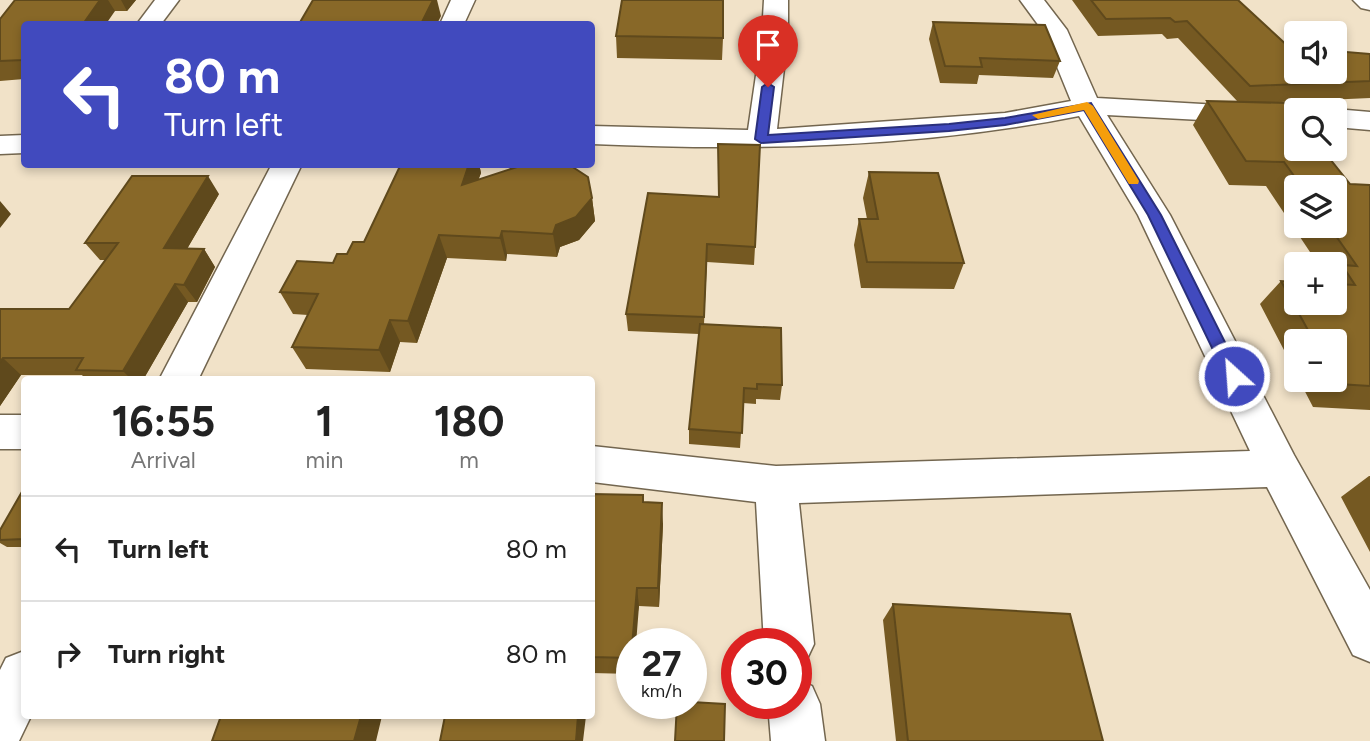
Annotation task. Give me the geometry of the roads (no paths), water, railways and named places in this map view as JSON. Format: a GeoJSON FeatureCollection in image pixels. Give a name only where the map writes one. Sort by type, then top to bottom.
{"type":"FeatureCollection","features":[{"type":"Feature","properties":{"kind":"street"},"geometry":{"type":"LineString","coordinates":[[151,21],[167,0]]}},
{"type":"Feature","properties":{"kind":"street"},"geometry":{"type":"LineString","coordinates":[[453,21],[463,0]]}},
{"type":"Feature","properties":{"kind":"street"},"geometry":{"type":"LineString","coordinates":[[761,139],[775,34],[776,0]]}},
{"type":"Feature","properties":{"kind":"street"},"geometry":{"type":"LineString","coordinates":[[1032,0],[1054,30],[1087,106],[1154,215],[1279,468],[1370,638]]}},
{"type":"Feature","properties":{"kind":"street"},"geometry":{"type":"LineString","coordinates":[[1364,0],[1370,3]]}},
{"type":"Feature","properties":{"kind":"street"},"geometry":{"type":"LineString","coordinates":[[595,135],[761,139],[971,125],[1087,106],[1284,115]]}},
{"type":"Feature","properties":{"kind":"street"},"geometry":{"type":"LineString","coordinates":[[1347,119],[1370,121]]}},
{"type":"Feature","properties":{"kind":"street"},"geometry":{"type":"LineString","coordinates":[[0,145],[21,144]]}},
{"type":"Feature","properties":{"kind":"street"},"geometry":{"type":"LineString","coordinates":[[180,376],[285,168]]}},
{"type":"Feature","properties":{"kind":"street"},"geometry":{"type":"LineString","coordinates":[[0,432],[21,432]]}},
{"type":"Feature","properties":{"kind":"street"},"geometry":{"type":"LineString","coordinates":[[595,464],[776,485],[1279,468]]}},
{"type":"Feature","properties":{"kind":"street"},"geometry":{"type":"LineString","coordinates":[[776,485],[788,628]]}},
{"type":"Feature","properties":{"kind":"street"},"geometry":{"type":"LineString","coordinates":[[0,723],[21,682]]}},
{"type":"Feature","properties":{"kind":"street"},"geometry":{"type":"LineString","coordinates":[[796,719],[798,741]]}}]}
